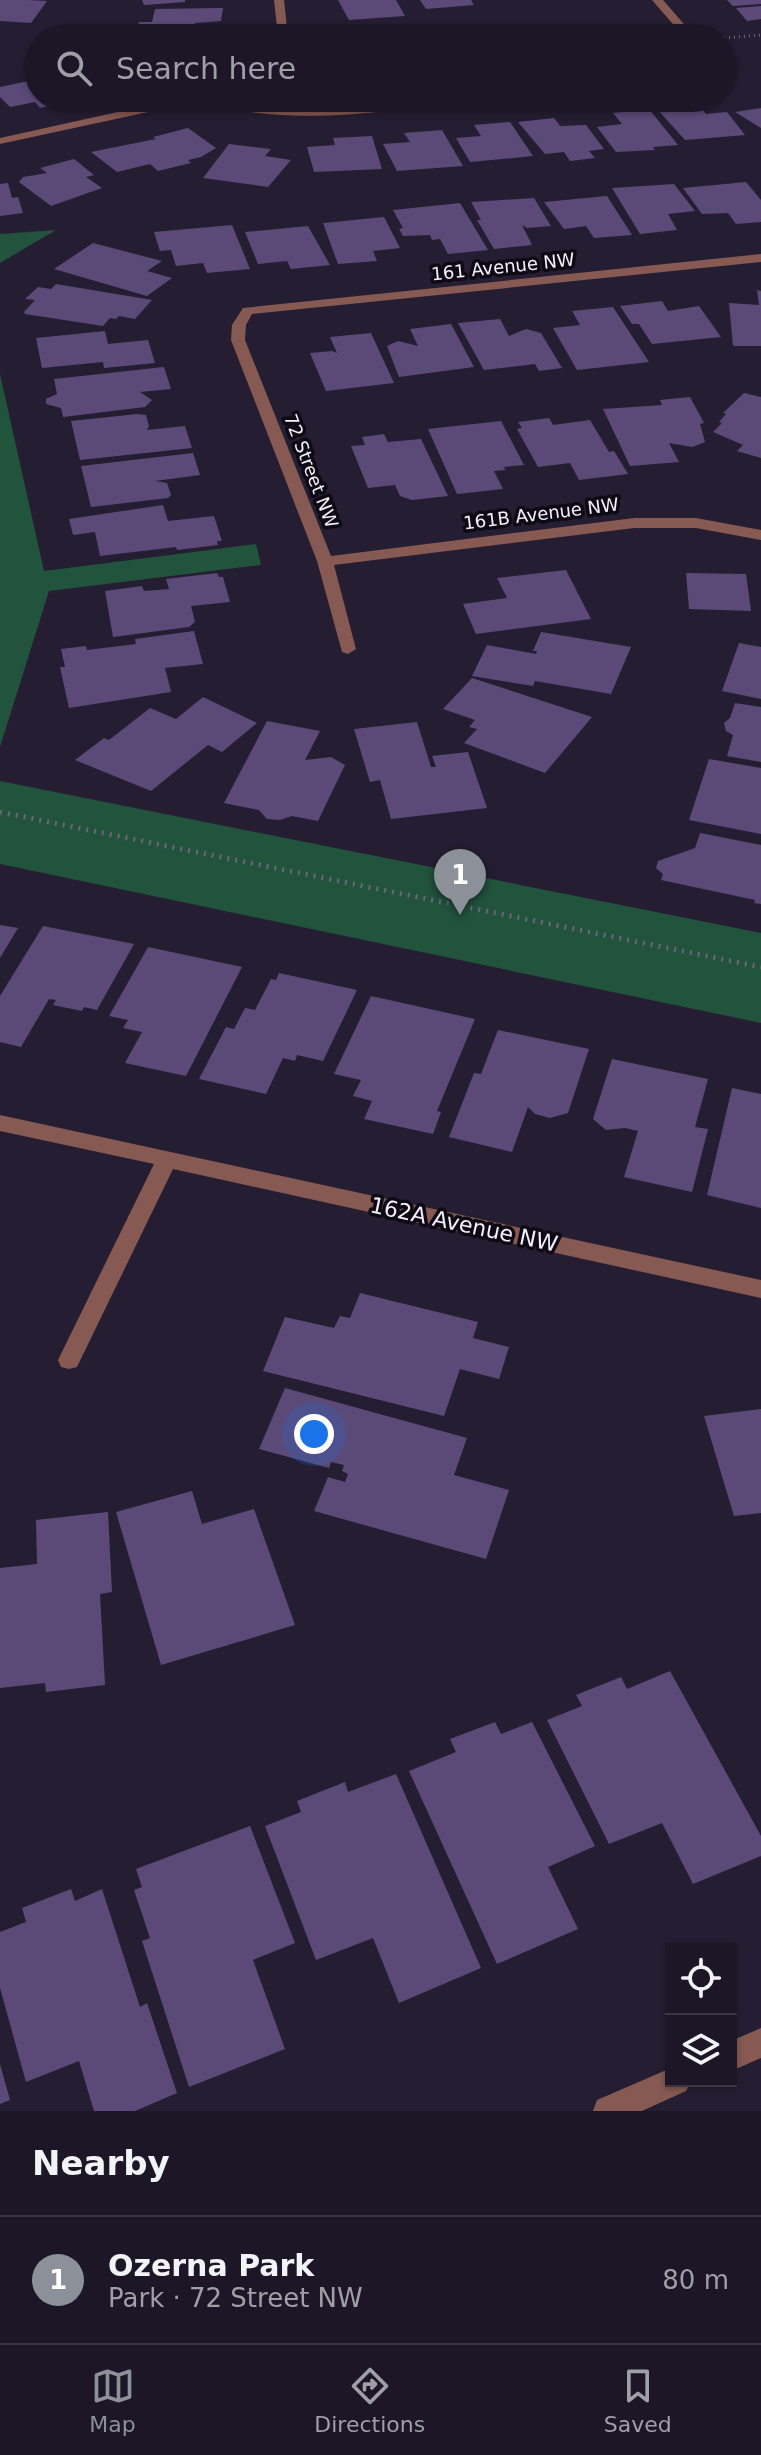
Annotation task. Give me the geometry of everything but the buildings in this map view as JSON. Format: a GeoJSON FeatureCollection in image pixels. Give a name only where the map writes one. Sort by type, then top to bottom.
{"type":"FeatureCollection","features":[{"type":"Feature","properties":{"kind":"street"},"geometry":{"type":"LineString","coordinates":[[279,0],[282,24]]}},
{"type":"Feature","properties":{"kind":"street"},"geometry":{"type":"LineString","coordinates":[[657,0],[678,24]]}},
{"type":"Feature","properties":{"kind":"street"},"geometry":{"type":"LineString","coordinates":[[0,141],[134,112]]}},
{"type":"Feature","properties":{"kind":"street"},"geometry":{"type":"LineString","coordinates":[[305,112],[335,112]]}},
{"type":"Feature","properties":{"kind":"street","name":"161 Avenue NW"},"geometry":{"type":"LineString","coordinates":[[248,311],[761,258]]}},
{"type":"Feature","properties":{"kind":"street","name":"72 Street NW"},"geometry":{"type":"LineString","coordinates":[[248,311],[239,325],[238,340],[325,561],[348,649]]}},
{"type":"Feature","properties":{"kind":"street","name":"161B Avenue NW"},"geometry":{"type":"LineString","coordinates":[[325,561],[634,523],[696,523],[761,535]]}},
{"type":"Feature","properties":{"kind":"street","name":"162A Avenue NW"},"geometry":{"type":"LineString","coordinates":[[0,1123],[761,1289]]}},
{"type":"Feature","properties":{"kind":"street"},"geometry":{"type":"LineString","coordinates":[[69,1360],[167,1160]]}},
{"type":"Feature","properties":{"kind":"street"},"geometry":{"type":"LineString","coordinates":[[737,2053],[761,2043]]}},
{"type":"Feature","properties":{"kind":"street"},"geometry":{"type":"LineString","coordinates":[[608,2111],[665,2086]]}},
{"type":"Feature","properties":{"kind":"path"},"geometry":{"type":"LineString","coordinates":[[737,37],[761,35]]}},
{"type":"Feature","properties":{"kind":"path"},"geometry":{"type":"LineString","coordinates":[[0,812],[761,967]]}},
{"type":"Feature","properties":{"kind":"green space"},"geometry":{"type":"Polygon","coordinates":[[[56,230],[0,263],[0,234],[56,230]]]}},
{"type":"Feature","properties":{"kind":"green space"},"geometry":{"type":"Polygon","coordinates":[[[0,374],[44,571],[256,544],[261,565],[49,591],[0,747],[0,374]]]}},
{"type":"Feature","properties":{"kind":"green space"},"geometry":{"type":"Polygon","coordinates":[[[0,781],[761,933],[761,1023],[0,864],[0,781]]]}},
{"type":"Feature","properties":{"kind":"place","name":"Ozerna Park"},"geometry":{"type":"Point","coordinates":[460,915]}}]}
